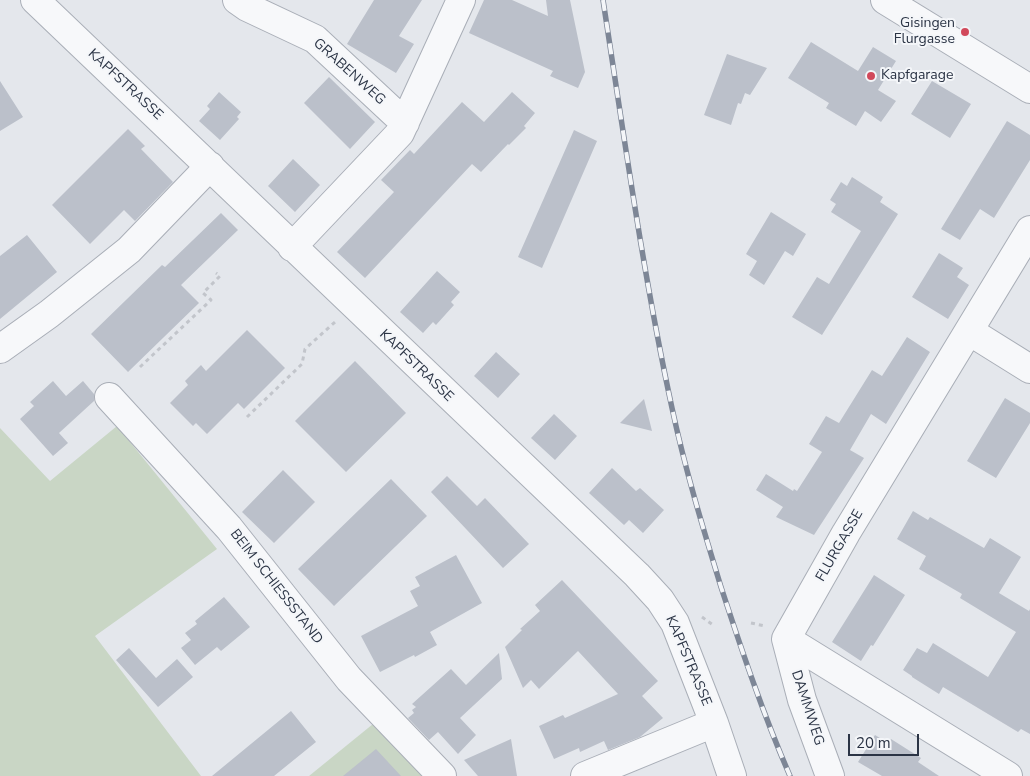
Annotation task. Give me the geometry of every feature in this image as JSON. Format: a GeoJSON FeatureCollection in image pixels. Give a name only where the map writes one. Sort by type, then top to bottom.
{"type":"FeatureCollection","features":[{"type":"Feature","properties":{"kind":"street","name":"KAPFSTRASSE"},"geometry":{"type":"LineString","coordinates":[[35,0],[210,166],[292,248],[637,575],[660,600],[675,623],[714,723],[732,776]]}},
{"type":"Feature","properties":{"kind":"street","name":"GRABENWEG"},"geometry":{"type":"LineString","coordinates":[[237,0],[247,7],[315,39],[405,123]]}},
{"type":"Feature","properties":{"kind":"street"},"geometry":{"type":"LineString","coordinates":[[292,248],[400,133],[461,0]]}},
{"type":"Feature","properties":{"kind":"street"},"geometry":{"type":"LineString","coordinates":[[885,0],[1030,89]]}},
{"type":"Feature","properties":{"kind":"street"},"geometry":{"type":"LineString","coordinates":[[0,349],[50,314],[129,250],[210,166]]}},
{"type":"Feature","properties":{"kind":"street","name":"FLURGASSE"},"geometry":{"type":"LineString","coordinates":[[786,639],[846,533],[1030,230]]}},
{"type":"Feature","properties":{"kind":"street"},"geometry":{"type":"LineString","coordinates":[[969,332],[1030,369]]}},
{"type":"Feature","properties":{"kind":"street","name":"BEIM SCHIESSSTAND"},"geometry":{"type":"LineString","coordinates":[[109,397],[229,528],[349,679],[442,776]]}},
{"type":"Feature","properties":{"kind":"street"},"geometry":{"type":"LineString","coordinates":[[786,639],[1008,776]]}},
{"type":"Feature","properties":{"kind":"street","name":"DAMMWEG"},"geometry":{"type":"LineString","coordinates":[[786,639],[802,700],[830,776]]}},
{"type":"Feature","properties":{"kind":"street"},"geometry":{"type":"LineString","coordinates":[[585,776],[714,723]]}},
{"type":"Feature","properties":{"kind":"path"},"geometry":{"type":"LineString","coordinates":[[140,366],[211,300],[203,293],[220,276],[216,273]]}},
{"type":"Feature","properties":{"kind":"path"},"geometry":{"type":"LineString","coordinates":[[247,417],[302,364],[305,349],[353,305]]}},
{"type":"Feature","properties":{"kind":"green space"},"geometry":{"type":"Polygon","coordinates":[[[117,426],[217,549],[95,636],[201,776],[0,776],[0,428],[50,481],[117,426]]]}},
{"type":"Feature","properties":{"kind":"green space"},"geometry":{"type":"Polygon","coordinates":[[[373,724],[428,776],[309,776],[373,724]]]}},
{"type":"Feature","properties":{"kind":"building"},"geometry":{"type":"Polygon","coordinates":[[[374,0],[422,0],[399,36],[414,44],[396,73],[347,44],[374,0]]]}},
{"type":"Feature","properties":{"kind":"building"},"geometry":{"type":"Polygon","coordinates":[[[484,0],[512,0],[548,16],[546,0],[570,0],[585,72],[578,88],[550,76],[553,71],[469,33],[484,0]]]}},
{"type":"Feature","properties":{"kind":"building"},"geometry":{"type":"Polygon","coordinates":[[[811,42],[858,71],[873,47],[896,61],[878,90],[896,101],[881,122],[865,111],[856,126],[826,108],[829,103],[788,78],[811,42]]]}},
{"type":"Feature","properties":{"kind":"building"},"geometry":{"type":"Polygon","coordinates":[[[727,54],[767,68],[750,95],[745,93],[741,104],[738,103],[731,125],[704,115],[727,54]]]}},
{"type":"Feature","properties":{"kind":"building"},"geometry":{"type":"Polygon","coordinates":[[[329,77],[375,122],[350,149],[304,103],[329,77]]]}},
{"type":"Feature","properties":{"kind":"building"},"geometry":{"type":"Polygon","coordinates":[[[0,81],[23,117],[0,131],[0,81]]]}},
{"type":"Feature","properties":{"kind":"building"},"geometry":{"type":"Polygon","coordinates":[[[932,81],[971,104],[950,138],[911,114],[932,81]]]}},
{"type":"Feature","properties":{"kind":"building"},"geometry":{"type":"Polygon","coordinates":[[[219,92],[241,112],[237,117],[239,119],[220,140],[199,121],[210,109],[207,106],[219,92]]]}},
{"type":"Feature","properties":{"kind":"building"},"geometry":{"type":"Polygon","coordinates":[[[512,92],[535,113],[524,126],[526,128],[481,172],[472,164],[365,278],[337,252],[394,192],[381,180],[410,150],[414,154],[462,102],[484,122],[512,92]]]}},
{"type":"Feature","properties":{"kind":"building"},"geometry":{"type":"Polygon","coordinates":[[[1007,121],[1030,135],[1030,160],[994,218],[980,209],[960,240],[941,229],[1007,121]]]}},
{"type":"Feature","properties":{"kind":"building"},"geometry":{"type":"Polygon","coordinates":[[[128,129],[145,146],[141,149],[173,182],[135,221],[124,210],[90,244],[52,205],[128,129]]]}},
{"type":"Feature","properties":{"kind":"building"},"geometry":{"type":"Polygon","coordinates":[[[574,130],[597,141],[542,268],[518,257],[574,130]]]}},
{"type":"Feature","properties":{"kind":"building"},"geometry":{"type":"Polygon","coordinates":[[[293,159],[320,185],[295,212],[268,186],[293,159]]]}},
{"type":"Feature","properties":{"kind":"building"},"geometry":{"type":"Polygon","coordinates":[[[852,177],[883,197],[880,202],[898,214],[822,335],[792,317],[817,277],[829,284],[861,231],[831,212],[836,204],[830,200],[841,182],[847,186],[852,177]]]}},
{"type":"Feature","properties":{"kind":"building"},"geometry":{"type":"Polygon","coordinates":[[[771,212],[806,234],[793,256],[785,251],[764,285],[749,275],[757,261],[746,254],[771,212]]]}},
{"type":"Feature","properties":{"kind":"building"},"geometry":{"type":"Polygon","coordinates":[[[221,213],[238,230],[181,285],[199,303],[128,372],[91,334],[162,265],[165,267],[221,213]]]}},
{"type":"Feature","properties":{"kind":"building"},"geometry":{"type":"Polygon","coordinates":[[[27,235],[57,272],[0,319],[0,256],[27,235]]]}},
{"type":"Feature","properties":{"kind":"building"},"geometry":{"type":"Polygon","coordinates":[[[939,253],[963,268],[957,277],[969,285],[948,319],[912,297],[939,253]]]}},
{"type":"Feature","properties":{"kind":"building"},"geometry":{"type":"Polygon","coordinates":[[[437,271],[460,292],[451,302],[454,305],[436,325],[433,322],[423,333],[400,312],[437,271]]]}},
{"type":"Feature","properties":{"kind":"building"},"geometry":{"type":"Polygon","coordinates":[[[247,330],[285,368],[244,409],[238,403],[207,434],[196,423],[193,426],[170,403],[188,385],[185,381],[201,365],[206,371],[247,330]]]}},
{"type":"Feature","properties":{"kind":"building"},"geometry":{"type":"Polygon","coordinates":[[[907,337],[930,352],[886,424],[871,414],[850,450],[864,458],[814,535],[776,517],[783,507],[756,490],[766,474],[793,491],[794,489],[797,491],[822,452],[809,444],[826,416],[839,423],[872,370],[882,376],[907,337]]]}},
{"type":"Feature","properties":{"kind":"building"},"geometry":{"type":"Polygon","coordinates":[[[496,352],[520,374],[498,398],[474,376],[496,352]]]}},
{"type":"Feature","properties":{"kind":"building"},"geometry":{"type":"Polygon","coordinates":[[[355,361],[406,413],[346,472],[295,421],[355,361]]]}},
{"type":"Feature","properties":{"kind":"building"},"geometry":{"type":"Polygon","coordinates":[[[53,381],[66,396],[83,381],[94,394],[94,401],[59,433],[68,443],[53,456],[20,419],[34,406],[30,402],[53,381]]]}},
{"type":"Feature","properties":{"kind":"building"},"geometry":{"type":"Polygon","coordinates":[[[1005,398],[1030,413],[1030,423],[996,478],[967,461],[1005,398]]]}},
{"type":"Feature","properties":{"kind":"building"},"geometry":{"type":"Polygon","coordinates":[[[644,399],[652,431],[620,423],[644,399]]]}},
{"type":"Feature","properties":{"kind":"building"},"geometry":{"type":"Polygon","coordinates":[[[554,414],[577,436],[555,460],[531,438],[554,414]]]}},
{"type":"Feature","properties":{"kind":"building"},"geometry":{"type":"Polygon","coordinates":[[[612,468],[636,491],[640,488],[664,510],[643,533],[629,520],[624,525],[589,493],[612,468]]]}},
{"type":"Feature","properties":{"kind":"building"},"geometry":{"type":"Polygon","coordinates":[[[283,470],[315,502],[274,543],[242,512],[283,470]]]}},
{"type":"Feature","properties":{"kind":"building"},"geometry":{"type":"Polygon","coordinates":[[[447,476],[477,506],[485,498],[529,544],[503,568],[431,492],[447,476]]]}},
{"type":"Feature","properties":{"kind":"building"},"geometry":{"type":"Polygon","coordinates":[[[391,479],[427,516],[334,606],[298,569],[391,479]]]}},
{"type":"Feature","properties":{"kind":"building"},"geometry":{"type":"Polygon","coordinates":[[[913,511],[928,520],[930,517],[984,548],[990,538],[1021,557],[999,593],[1029,611],[1030,609],[1030,734],[1021,729],[1018,732],[943,687],[939,694],[903,670],[917,648],[927,653],[933,643],[988,677],[1016,632],[960,598],[962,594],[919,569],[926,556],[897,539],[913,511]]]}},
{"type":"Feature","properties":{"kind":"building"},"geometry":{"type":"Polygon","coordinates":[[[456,555],[482,603],[430,632],[437,645],[380,672],[361,636],[418,606],[410,591],[420,586],[415,577],[456,555]]]}},
{"type":"Feature","properties":{"kind":"building"},"geometry":{"type":"Polygon","coordinates":[[[874,575],[905,595],[873,646],[871,645],[861,661],[832,642],[874,575]]]}},
{"type":"Feature","properties":{"kind":"building"},"geometry":{"type":"Polygon","coordinates":[[[562,580],[658,681],[642,696],[663,718],[640,737],[608,750],[604,741],[580,752],[579,748],[554,759],[539,726],[563,715],[565,718],[618,694],[578,651],[539,689],[531,680],[523,688],[505,647],[522,630],[520,629],[540,611],[535,605],[562,580]]]}},
{"type":"Feature","properties":{"kind":"building"},"geometry":{"type":"Polygon","coordinates":[[[224,597],[250,627],[221,651],[217,647],[195,665],[181,648],[191,640],[185,633],[197,624],[195,621],[224,597]]]}},
{"type":"Feature","properties":{"kind":"building"},"geometry":{"type":"Polygon","coordinates":[[[129,648],[156,678],[177,659],[193,677],[158,707],[116,660],[129,648]]]}},
{"type":"Feature","properties":{"kind":"building"},"geometry":{"type":"Polygon","coordinates":[[[499,653],[502,679],[460,718],[476,735],[458,754],[438,732],[429,740],[408,718],[414,713],[412,710],[416,707],[412,704],[451,669],[466,685],[499,653]]]}},
{"type":"Feature","properties":{"kind":"building"},"geometry":{"type":"Polygon","coordinates":[[[291,711],[316,742],[274,776],[212,776],[291,711]]]}},
{"type":"Feature","properties":{"kind":"building"},"geometry":{"type":"Polygon","coordinates":[[[875,735],[888,743],[891,739],[921,758],[918,762],[939,776],[882,776],[858,762],[875,735]]]}},
{"type":"Feature","properties":{"kind":"building"},"geometry":{"type":"Polygon","coordinates":[[[511,739],[517,776],[478,776],[464,760],[511,739]]]}},
{"type":"Feature","properties":{"kind":"building"},"geometry":{"type":"Polygon","coordinates":[[[376,749],[401,776],[343,776],[376,749]]]}},
{"type":"Feature","properties":{"kind":"railway"},"geometry":{"type":"LineString","coordinates":[[603,0],[643,256],[677,431],[721,587],[762,706],[790,776]]}},
{"type":"Feature","properties":{"kind":"place","name":"Gisingen Flurgasse"},"geometry":{"type":"Point","coordinates":[965,32]}},
{"type":"Feature","properties":{"kind":"place","name":"Kapfgarage"},"geometry":{"type":"Point","coordinates":[871,76]}}]}
